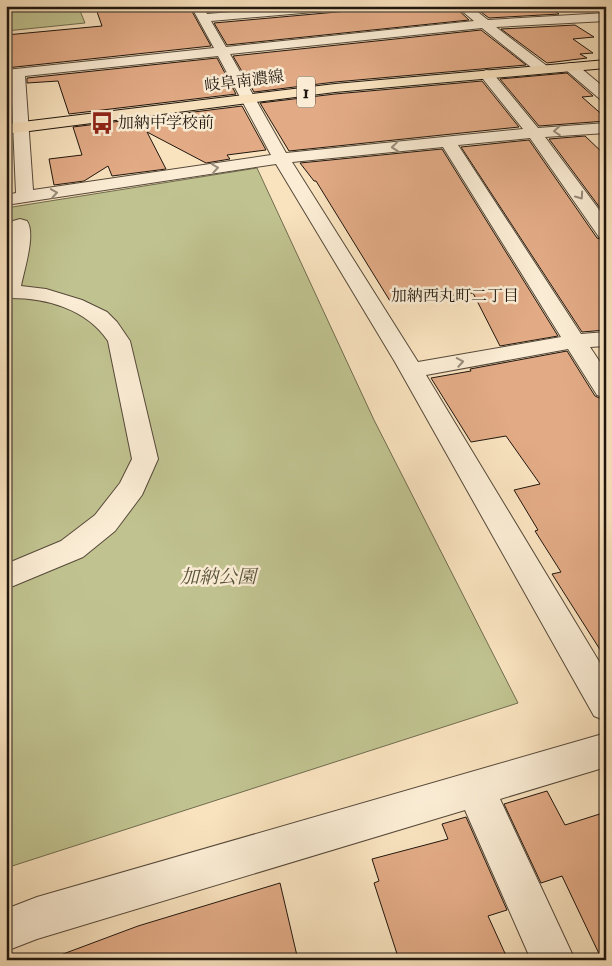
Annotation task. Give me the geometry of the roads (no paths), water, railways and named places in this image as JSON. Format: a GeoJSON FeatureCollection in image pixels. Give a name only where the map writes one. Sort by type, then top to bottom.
{"type":"FeatureCollection","features":[{"type":"Feature","properties":{"kind":"main road","name":"岐阜南濃線"},"geometry":{"type":"LineString","coordinates":[[14,128],[247,98],[606,64]]}},
{"type":"Feature","properties":{"kind":"street"},"geometry":{"type":"LineString","coordinates":[[197,6],[281,158],[412,370],[606,705]]}},
{"type":"Feature","properties":{"kind":"street"},"geometry":{"type":"LineString","coordinates":[[204,18],[348,6]]}},
{"type":"Feature","properties":{"kind":"street"},"geometry":{"type":"LineString","coordinates":[[462,6],[542,69]]}},
{"type":"Feature","properties":{"kind":"street"},"geometry":{"type":"LineString","coordinates":[[593,6],[606,16]]}},
{"type":"Feature","properties":{"kind":"street"},"geometry":{"type":"LineString","coordinates":[[25,197],[14,128],[12,73],[485,24],[606,16]]}},
{"type":"Feature","properties":{"kind":"street"},"geometry":{"type":"LineString","coordinates":[[571,66],[606,97]]}},
{"type":"Feature","properties":{"kind":"street"},"geometry":{"type":"LineString","coordinates":[[486,74],[534,132],[606,233]]}},
{"type":"Feature","properties":{"kind":"street"},"geometry":{"type":"LineString","coordinates":[[6,200],[281,158],[534,132],[606,128]]}},
{"type":"Feature","properties":{"kind":"street"},"geometry":{"type":"LineString","coordinates":[[447,141],[606,390]]}},
{"type":"Feature","properties":{"kind":"street"},"geometry":{"type":"LineString","coordinates":[[6,577],[72,549],[105,523],[132,488],[145,459],[119,341],[108,324],[84,308],[51,296],[8,292],[20,241],[20,225]]}},
{"type":"Feature","properties":{"kind":"street"},"geometry":{"type":"LineString","coordinates":[[412,370],[575,341],[606,339]]}},
{"type":"Feature","properties":{"kind":"street"},"geometry":{"type":"LineString","coordinates":[[6,930],[36,918],[476,790],[606,750]]}},
{"type":"Feature","properties":{"kind":"street"},"geometry":{"type":"LineString","coordinates":[[476,790],[553,960]]}},
{"type":"Feature","properties":{"kind":"place","name":"加納中学校前"},"geometry":{"type":"Point","coordinates":[102,123]}},
{"type":"Feature","properties":{"kind":"district","name":"加納西丸町二丁目"},"geometry":{"type":"Point","coordinates":[455,296]}},
{"type":"Feature","properties":{"kind":"park label","name":"加納公園"},"geometry":{"type":"Point","coordinates":[218,577]}}]}
